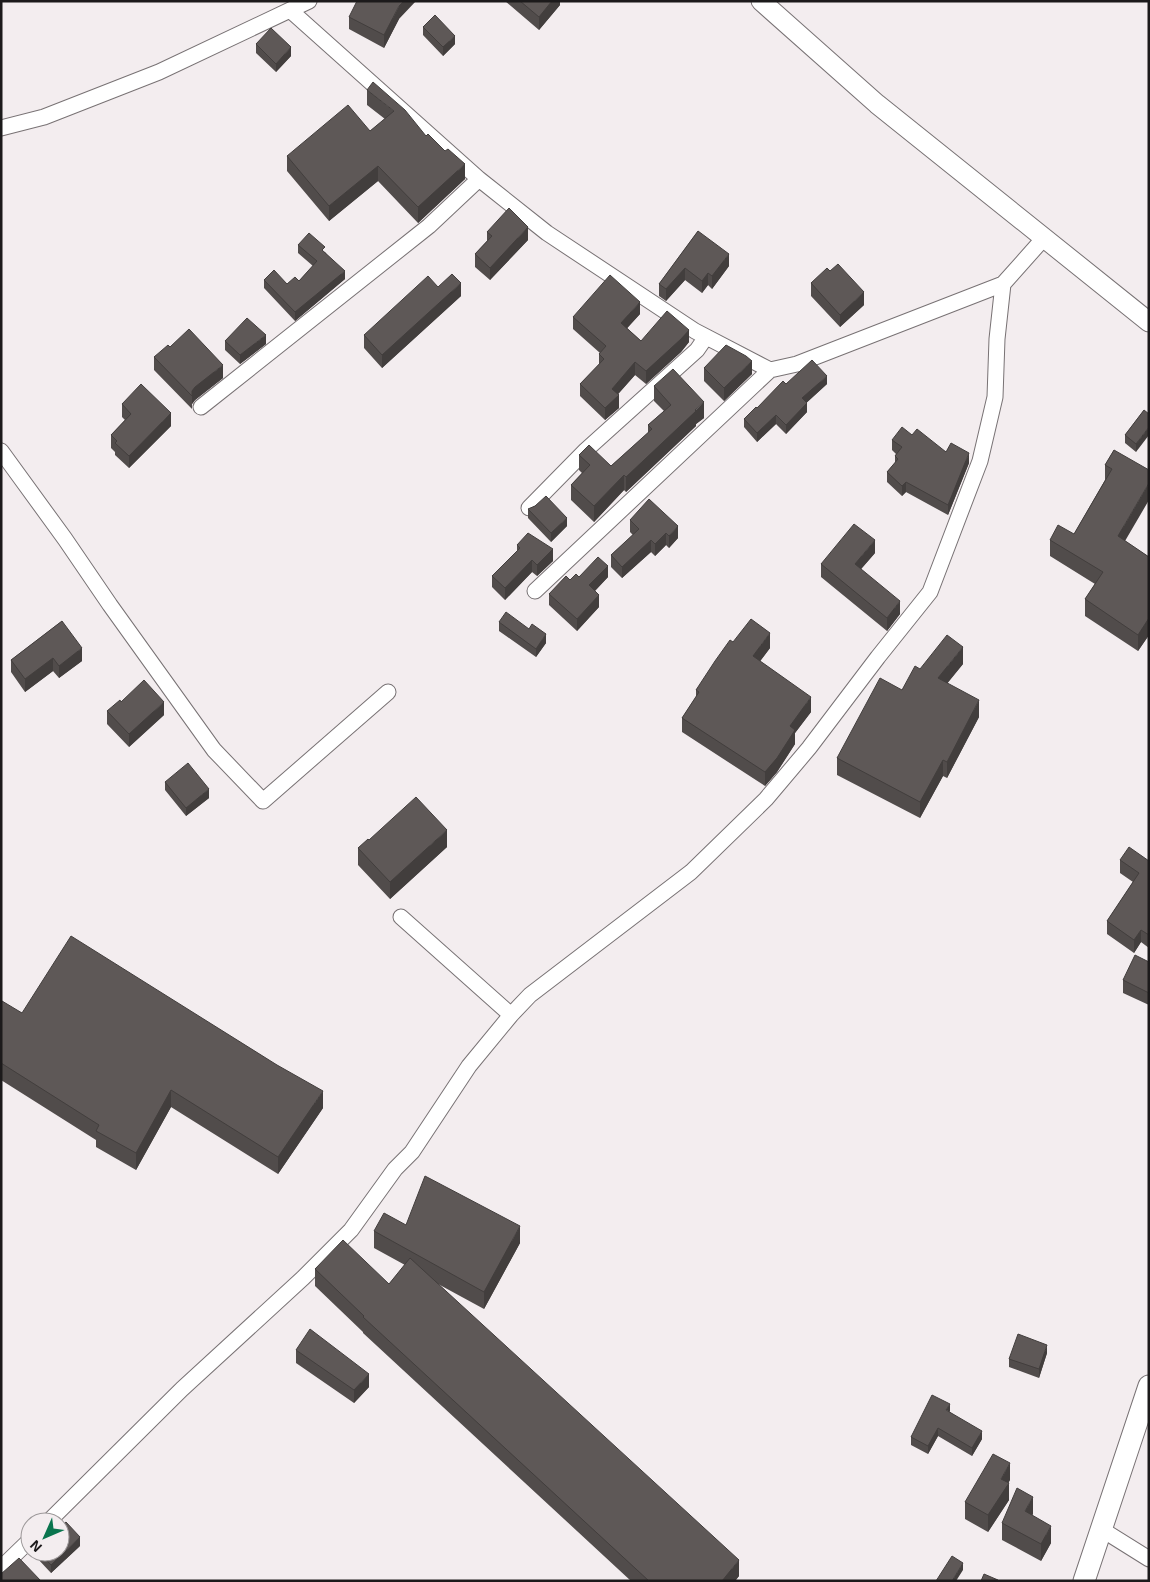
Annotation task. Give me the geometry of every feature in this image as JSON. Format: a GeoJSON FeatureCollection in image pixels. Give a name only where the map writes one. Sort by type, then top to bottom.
{"type":"FeatureCollection","features":[{"type":"Feature","properties":{"kind":"main road"},"geometry":{"type":"LineString","coordinates":[[1084,1581],[1148,1392]]}},
{"type":"Feature","properties":{"kind":"street"},"geometry":{"type":"LineString","coordinates":[[1,128],[44,117],[159,72],[310,1]]}},
{"type":"Feature","properties":{"kind":"street"},"geometry":{"type":"LineString","coordinates":[[761,1],[877,104],[1149,322]]}},
{"type":"Feature","properties":{"kind":"street"},"geometry":{"type":"LineString","coordinates":[[291,11],[479,179],[547,234],[695,331],[770,370]]}},
{"type":"Feature","properties":{"kind":"street"},"geometry":{"type":"LineString","coordinates":[[200,406],[429,226],[479,179]]}},
{"type":"Feature","properties":{"kind":"street"},"geometry":{"type":"LineString","coordinates":[[535,592],[770,370],[797,364],[1003,284],[1044,238]]}},
{"type":"Feature","properties":{"kind":"street"},"geometry":{"type":"LineString","coordinates":[[58,1512],[182,1389],[304,1278],[352,1230],[395,1169],[412,1152],[469,1066],[530,995],[691,872],[766,798],[809,748],[930,592],[980,461],[995,397],[997,338],[1003,284]]}},
{"type":"Feature","properties":{"kind":"street"},"geometry":{"type":"LineString","coordinates":[[529,508],[586,450],[697,350],[706,337]]}},
{"type":"Feature","properties":{"kind":"street"},"geometry":{"type":"LineString","coordinates":[[1,451],[65,538],[110,606],[214,750],[263,801],[388,692]]}},
{"type":"Feature","properties":{"kind":"street"},"geometry":{"type":"LineString","coordinates":[[401,917],[511,1015]]}},
{"type":"Feature","properties":{"kind":"street"},"geometry":{"type":"LineString","coordinates":[[1101,1529],[1149,1560]]}},
{"type":"Feature","properties":{"kind":"street"},"geometry":{"type":"LineString","coordinates":[[1,1568],[20,1550]]}},
{"type":"Feature","properties":{"kind":"building"},"geometry":{"type":"Polygon","coordinates":[[[357,1],[404,1],[399,6],[384,35],[349,17],[357,1]]]}},
{"type":"Feature","properties":{"kind":"building"},"geometry":{"type":"Polygon","coordinates":[[[520,1],[552,1],[539,17],[520,1]]]}},
{"type":"Feature","properties":{"kind":"building"},"geometry":{"type":"Polygon","coordinates":[[[435,15],[455,36],[443,47],[423,27],[435,15]]]}},
{"type":"Feature","properties":{"kind":"building"},"geometry":{"type":"Polygon","coordinates":[[[271,28],[291,47],[276,64],[256,44],[271,28]]]}},
{"type":"Feature","properties":{"kind":"building"},"geometry":{"type":"Polygon","coordinates":[[[373,82],[405,110],[426,136],[428,134],[445,151],[448,149],[465,164],[418,207],[378,166],[329,206],[287,156],[348,105],[370,131],[394,111],[367,90],[373,82]]]}},
{"type":"Feature","properties":{"kind":"building"},"geometry":{"type":"Polygon","coordinates":[[[509,208],[528,227],[490,268],[475,254],[492,236],[487,232],[509,208]]]}},
{"type":"Feature","properties":{"kind":"building"},"geometry":{"type":"Polygon","coordinates":[[[698,231],[729,254],[712,276],[708,273],[702,281],[685,268],[666,289],[659,284],[698,231]]]}},
{"type":"Feature","properties":{"kind":"building"},"geometry":{"type":"Polygon","coordinates":[[[309,233],[325,247],[322,250],[345,271],[295,312],[264,280],[274,270],[287,284],[295,277],[299,281],[317,261],[298,245],[309,233]]]}},
{"type":"Feature","properties":{"kind":"building"},"geometry":{"type":"Polygon","coordinates":[[[838,264],[864,292],[840,315],[811,283],[827,268],[830,271],[838,264]]]}},
{"type":"Feature","properties":{"kind":"building"},"geometry":{"type":"Polygon","coordinates":[[[452,274],[461,283],[382,355],[364,335],[428,276],[438,287],[452,274]]]}},
{"type":"Feature","properties":{"kind":"building"},"geometry":{"type":"Polygon","coordinates":[[[610,275],[640,302],[621,323],[641,341],[667,311],[689,330],[646,371],[635,362],[612,389],[619,395],[605,408],[580,384],[604,359],[599,354],[606,346],[573,317],[610,275]]]}},
{"type":"Feature","properties":{"kind":"building"},"geometry":{"type":"Polygon","coordinates":[[[247,318],[266,335],[240,355],[225,341],[247,318]]]}},
{"type":"Feature","properties":{"kind":"building"},"geometry":{"type":"Polygon","coordinates":[[[189,329],[223,365],[195,387],[192,391],[192,396],[154,357],[168,345],[170,347],[189,329]]]}},
{"type":"Feature","properties":{"kind":"building"},"geometry":{"type":"Polygon","coordinates":[[[726,345],[752,361],[724,388],[704,368],[726,345]]]}},
{"type":"Feature","properties":{"kind":"building"},"geometry":{"type":"Polygon","coordinates":[[[812,360],[827,376],[802,398],[807,403],[786,425],[776,415],[757,433],[744,419],[783,381],[786,384],[812,360]]]}},
{"type":"Feature","properties":{"kind":"building"},"geometry":{"type":"Polygon","coordinates":[[[673,369],[704,402],[626,477],[624,475],[594,506],[571,485],[590,465],[579,455],[589,445],[611,466],[652,429],[648,425],[671,405],[654,386],[673,369]]]}},
{"type":"Feature","properties":{"kind":"building"},"geometry":{"type":"Polygon","coordinates":[[[141,384],[171,413],[129,456],[115,443],[117,441],[111,435],[131,414],[122,404],[141,384]]]}},
{"type":"Feature","properties":{"kind":"building"},"geometry":{"type":"Polygon","coordinates":[[[1144,410],[1149,414],[1149,427],[1136,444],[1125,435],[1144,410]]]}},
{"type":"Feature","properties":{"kind":"building"},"geometry":{"type":"Polygon","coordinates":[[[902,427],[912,435],[917,429],[946,452],[951,443],[969,453],[948,505],[906,482],[902,486],[887,472],[898,459],[895,456],[902,447],[892,440],[902,427]]]}},
{"type":"Feature","properties":{"kind":"building"},"geometry":{"type":"Polygon","coordinates":[[[1114,450],[1149,470],[1149,483],[1118,536],[1149,557],[1149,618],[1138,635],[1085,599],[1103,572],[1050,540],[1058,525],[1074,534],[1112,469],[1105,465],[1114,450]]]}},
{"type":"Feature","properties":{"kind":"building"},"geometry":{"type":"Polygon","coordinates":[[[546,496],[567,518],[551,533],[528,509],[535,506],[546,496]]]}},
{"type":"Feature","properties":{"kind":"building"},"geometry":{"type":"Polygon","coordinates":[[[649,499],[678,526],[669,536],[666,533],[655,544],[651,540],[622,567],[611,555],[639,529],[630,520],[649,499]]]}},
{"type":"Feature","properties":{"kind":"building"},"geometry":{"type":"Polygon","coordinates":[[[854,524],[875,540],[855,564],[900,601],[887,618],[821,564],[854,524]]]}},
{"type":"Feature","properties":{"kind":"building"},"geometry":{"type":"Polygon","coordinates":[[[528,533],[553,549],[537,565],[532,560],[505,588],[492,576],[520,548],[517,545],[528,533]]]}},
{"type":"Feature","properties":{"kind":"building"},"geometry":{"type":"Polygon","coordinates":[[[598,557],[608,566],[589,585],[599,595],[577,619],[549,594],[566,576],[570,580],[576,574],[579,577],[598,557]]]}},
{"type":"Feature","properties":{"kind":"building"},"geometry":{"type":"Polygon","coordinates":[[[506,612],[529,629],[532,624],[546,634],[536,649],[499,622],[506,612]]]}},
{"type":"Feature","properties":{"kind":"building"},"geometry":{"type":"Polygon","coordinates":[[[751,619],[770,633],[753,656],[811,697],[790,726],[795,730],[777,758],[765,772],[682,718],[699,692],[696,690],[715,661],[730,640],[733,642],[751,619]]]}},
{"type":"Feature","properties":{"kind":"building"},"geometry":{"type":"Polygon","coordinates":[[[62,621],[82,648],[59,666],[53,658],[25,679],[11,660],[62,621]]]}},
{"type":"Feature","properties":{"kind":"building"},"geometry":{"type":"Polygon","coordinates":[[[947,635],[963,647],[938,678],[979,700],[947,762],[943,760],[920,802],[837,758],[880,678],[902,690],[915,666],[920,669],[947,635]]]}},
{"type":"Feature","properties":{"kind":"building"},"geometry":{"type":"Polygon","coordinates":[[[144,680],[164,702],[129,734],[107,711],[120,700],[121,702],[144,680]]]}},
{"type":"Feature","properties":{"kind":"building"},"geometry":{"type":"Polygon","coordinates":[[[188,763],[209,789],[186,808],[165,782],[188,763]]]}},
{"type":"Feature","properties":{"kind":"building"},"geometry":{"type":"Polygon","coordinates":[[[416,797],[447,830],[390,882],[358,848],[416,797]]]}},
{"type":"Feature","properties":{"kind":"building"},"geometry":{"type":"Polygon","coordinates":[[[1129,847],[1149,861],[1149,935],[1141,930],[1134,940],[1107,921],[1139,873],[1120,860],[1129,847]]]}},
{"type":"Feature","properties":{"kind":"building"},"geometry":{"type":"Polygon","coordinates":[[[71,936],[277,1065],[323,1091],[278,1157],[171,1090],[136,1153],[96,1131],[99,1125],[1,1063],[2,1001],[22,1013],[71,936]]]}},
{"type":"Feature","properties":{"kind":"building"},"geometry":{"type":"Polygon","coordinates":[[[1135,955],[1149,962],[1149,993],[1123,980],[1135,955]]]}},
{"type":"Feature","properties":{"kind":"building"},"geometry":{"type":"Polygon","coordinates":[[[425,1176],[520,1226],[484,1292],[374,1231],[384,1213],[406,1225],[425,1176]]]}},
{"type":"Feature","properties":{"kind":"building"},"geometry":{"type":"Polygon","coordinates":[[[343,1240],[389,1284],[410,1258],[739,1560],[722,1581],[649,1581],[363,1317],[315,1269],[343,1240]]]}},
{"type":"Feature","properties":{"kind":"building"},"geometry":{"type":"Polygon","coordinates":[[[310,1329],[369,1374],[354,1390],[296,1350],[310,1329]]]}},
{"type":"Feature","properties":{"kind":"building"},"geometry":{"type":"Polygon","coordinates":[[[1018,1334],[1047,1345],[1039,1369],[1009,1359],[1018,1334]]]}},
{"type":"Feature","properties":{"kind":"building"},"geometry":{"type":"Polygon","coordinates":[[[932,1395],[950,1404],[946,1410],[982,1431],[972,1448],[938,1428],[928,1446],[911,1437],[932,1395]]]}},
{"type":"Feature","properties":{"kind":"building"},"geometry":{"type":"Polygon","coordinates":[[[993,1454],[1010,1463],[1001,1479],[1009,1483],[988,1515],[965,1502],[993,1454]]]}},
{"type":"Feature","properties":{"kind":"building"},"geometry":{"type":"Polygon","coordinates":[[[1017,1488],[1033,1497],[1025,1511],[1051,1526],[1041,1544],[1002,1523],[1017,1488]]]}},
{"type":"Feature","properties":{"kind":"building"},"geometry":{"type":"Polygon","coordinates":[[[70,1526],[80,1537],[70,1547],[70,1526]]]}},
{"type":"Feature","properties":{"kind":"building"},"geometry":{"type":"Polygon","coordinates":[[[952,1556],[963,1563],[952,1581],[936,1581],[952,1556]]]}},
{"type":"Feature","properties":{"kind":"building"},"geometry":{"type":"Polygon","coordinates":[[[19,1558],[20,1562],[23,1562],[41,1581],[1,1581],[1,1574],[19,1558]]]}},
{"type":"Feature","properties":{"kind":"building"},"geometry":{"type":"Polygon","coordinates":[[[984,1574],[998,1580],[981,1581],[984,1574]]]}}]}
